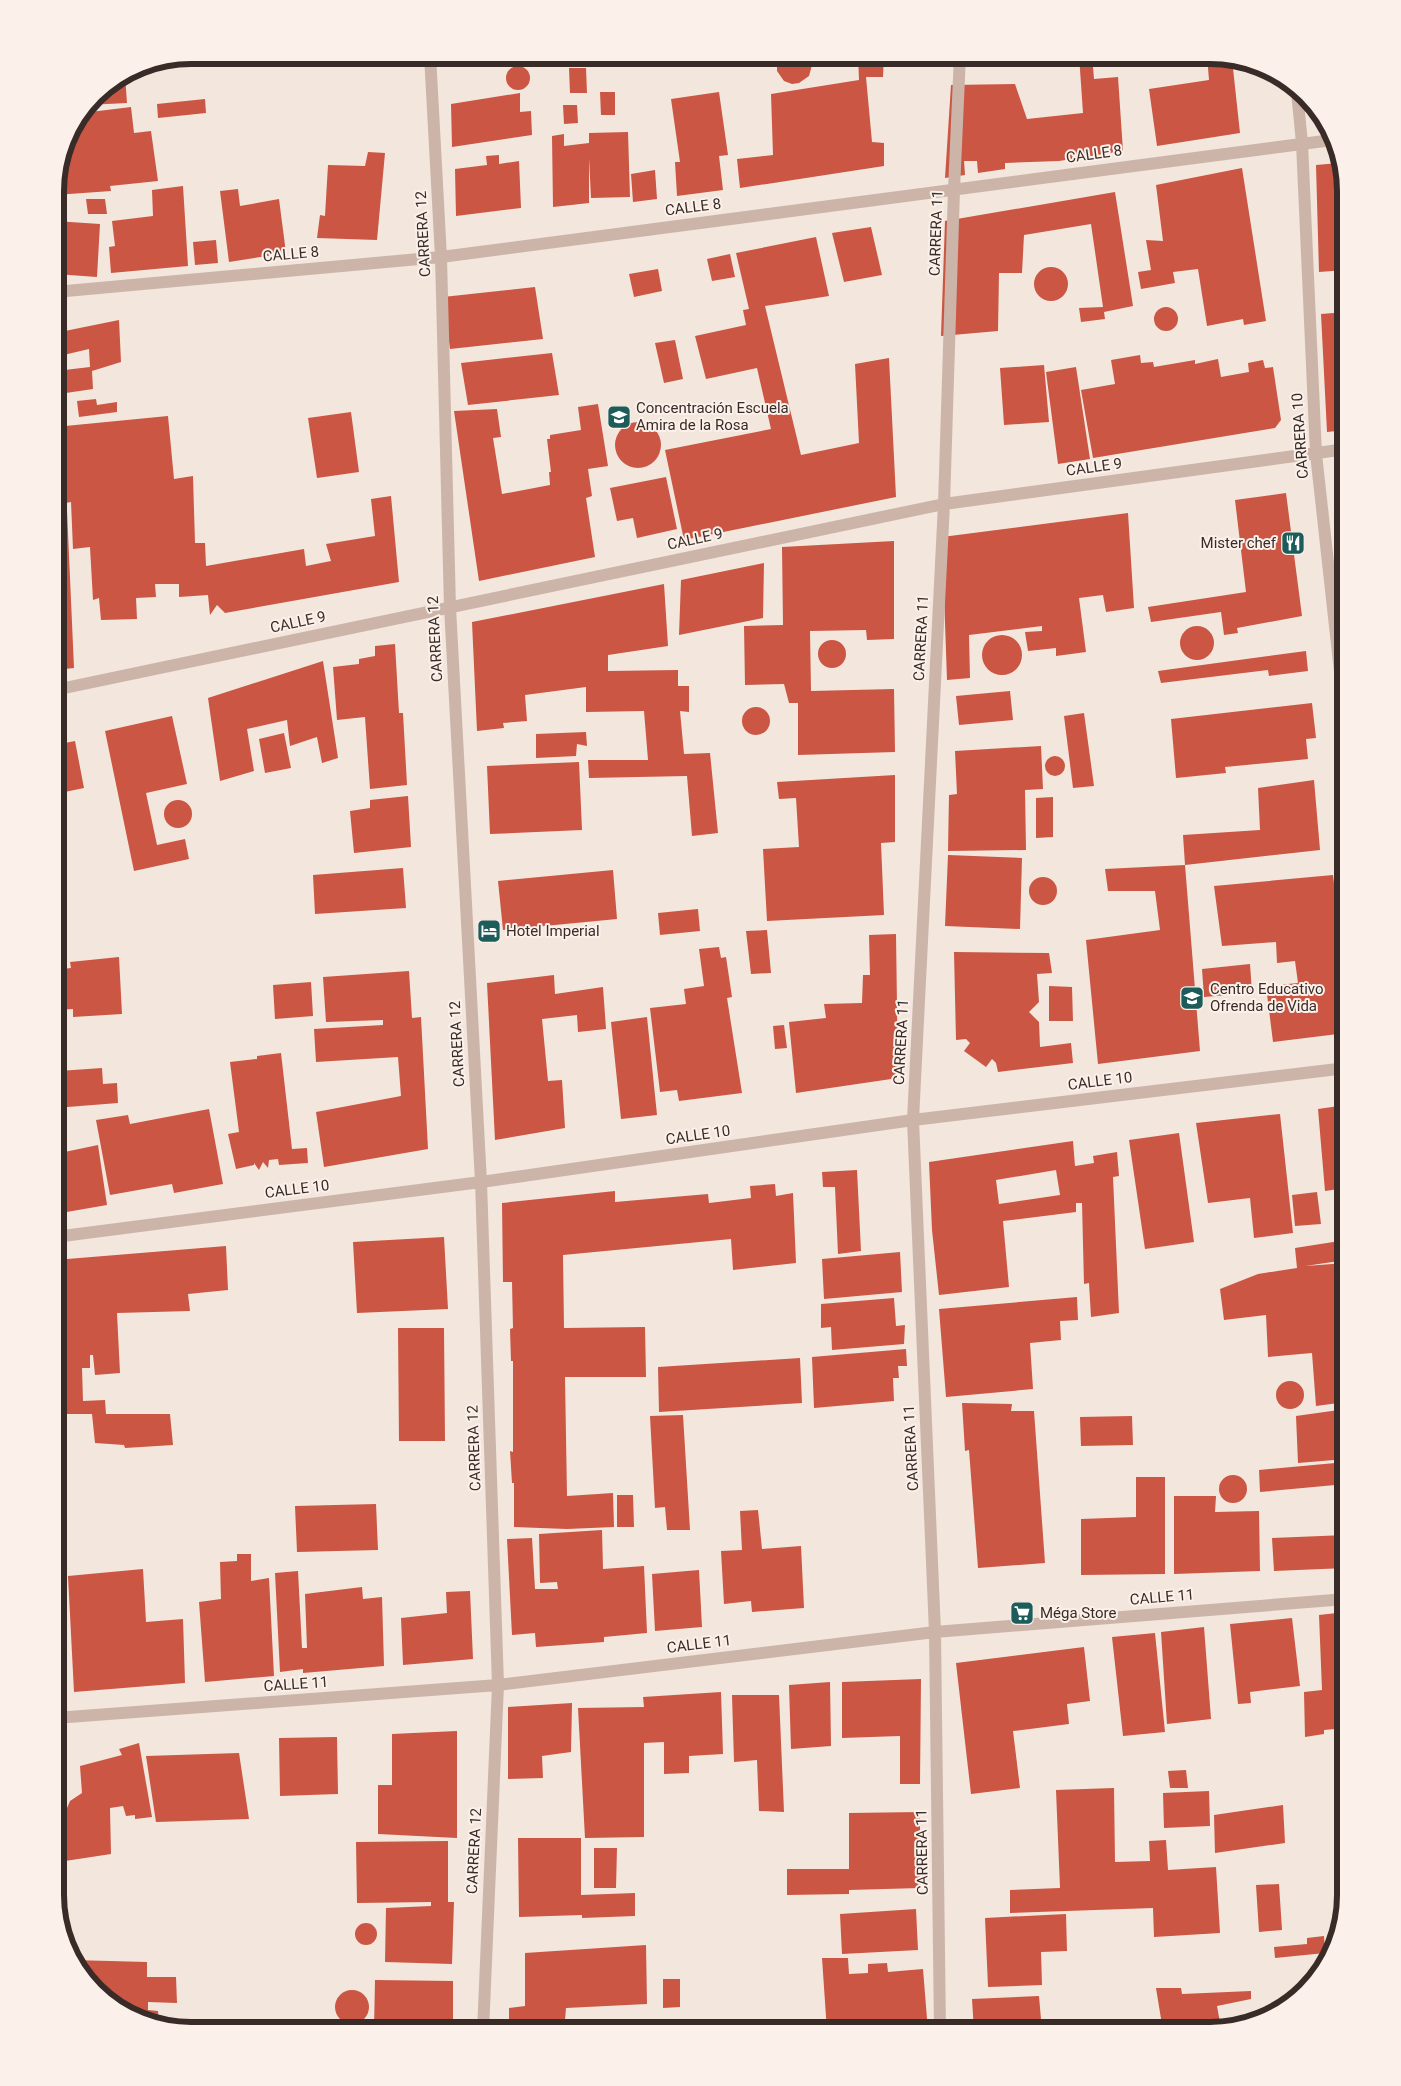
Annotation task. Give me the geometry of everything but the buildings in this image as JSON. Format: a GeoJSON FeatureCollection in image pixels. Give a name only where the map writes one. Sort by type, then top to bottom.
{"type":"FeatureCollection","features":[{"type":"Feature","properties":{"kind":"street","name":"CARRERA 12"},"geometry":{"type":"LineString","coordinates":[[430,64],[441,256],[450,607],[481,1182],[498,1685],[483,2022]]}},
{"type":"Feature","properties":{"kind":"street","name":"CARRERA 11"},"geometry":{"type":"LineString","coordinates":[[940,2022],[935,1632],[913,1120],[944,504],[960,64]]}},
{"type":"Feature","properties":{"kind":"street","name":"CARRERA 10"},"geometry":{"type":"LineString","coordinates":[[1298,99],[1302,143],[1316,454],[1337,644]]}},
{"type":"Feature","properties":{"kind":"street","name":"CALLE 8"},"geometry":{"type":"LineString","coordinates":[[64,291],[441,256],[1327,140]]}},
{"type":"Feature","properties":{"kind":"street","name":"CALLE 9"},"geometry":{"type":"LineString","coordinates":[[64,688],[944,504],[1337,450]]}},
{"type":"Feature","properties":{"kind":"street","name":"CALLE 10"},"geometry":{"type":"LineString","coordinates":[[64,1236],[481,1182],[913,1120],[1337,1069]]}},
{"type":"Feature","properties":{"kind":"street","name":"CALLE 11"},"geometry":{"type":"LineString","coordinates":[[64,1717],[498,1685],[935,1632],[1337,1600]]}},
{"type":"Feature","properties":{"kind":"place","name":"Concentración Escuela Amira de la Rosa"},"geometry":{"type":"Point","coordinates":[619,417]}},
{"type":"Feature","properties":{"kind":"place","name":"Mister chef"},"geometry":{"type":"Point","coordinates":[1293,543]}},
{"type":"Feature","properties":{"kind":"place","name":"Hotel Imperial"},"geometry":{"type":"Point","coordinates":[489,931]}},
{"type":"Feature","properties":{"kind":"place","name":"Centro Educativo Ofrenda de Vida"},"geometry":{"type":"Point","coordinates":[1192,998]}},
{"type":"Feature","properties":{"kind":"place","name":"Méga Store"},"geometry":{"type":"Point","coordinates":[1022,1613]}}]}
